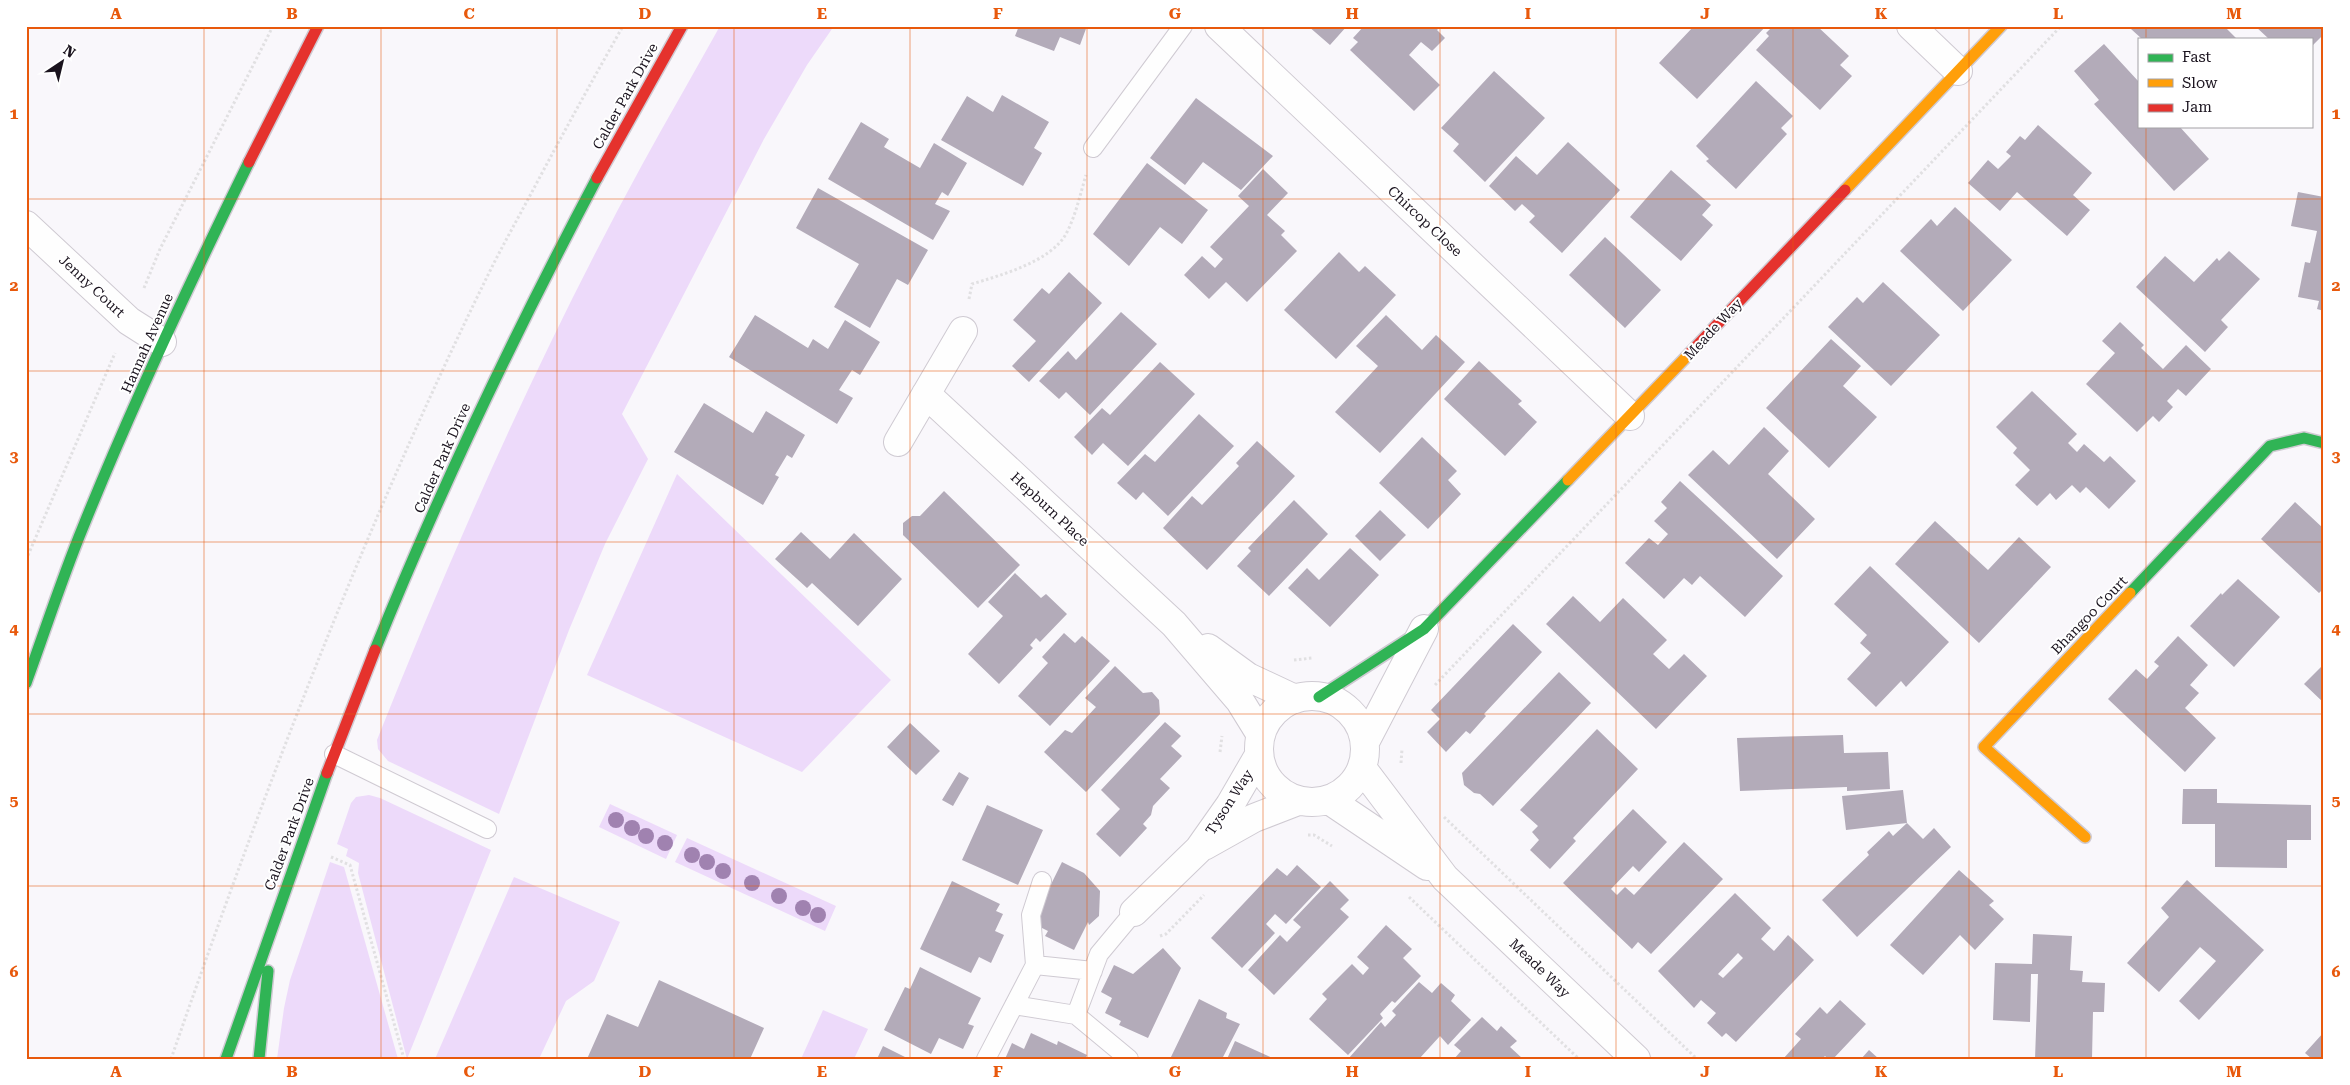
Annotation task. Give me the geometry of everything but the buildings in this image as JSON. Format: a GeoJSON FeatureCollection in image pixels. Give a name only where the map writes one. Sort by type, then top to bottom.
{"type":"FeatureCollection","features":[{"type":"Feature","properties":{"kind":"street","name":"Hannah Avenue"},"geometry":{"type":"LineString","coordinates":[[26,683],[83,527],[162,342],[318,26]]}},
{"type":"Feature","properties":{"kind":"street","name":"Calder Park Drive"},"geometry":{"type":"LineString","coordinates":[[226,1059],[300,844],[334,754],[395,604],[453,469],[577,215],[648,83],[682,26]]}},
{"type":"Feature","properties":{"kind":"street","name":"Chircop Close"},"geometry":{"type":"LineString","coordinates":[[1219,26],[1630,416]]}},
{"type":"Feature","properties":{"kind":"street"},"geometry":{"type":"LineString","coordinates":[[1911,26],[1958,71]]}},
{"type":"Feature","properties":{"kind":"street","name":"Meade Way"},"geometry":{"type":"LineString","coordinates":[[1307,698],[1424,629],[1630,416],[2001,26]]}},
{"type":"Feature","properties":{"kind":"street","name":"Jenny Court"},"geometry":{"type":"LineString","coordinates":[[26,225],[129,321],[162,342]]}},
{"type":"Feature","properties":{"kind":"street"},"geometry":{"type":"LineString","coordinates":[[898,442],[963,330]]}},
{"type":"Feature","properties":{"kind":"street","name":"Hepburn Place"},"geometry":{"type":"LineString","coordinates":[[926,394],[1241,685],[1260,745]]}},
{"type":"Feature","properties":{"kind":"street","name":"Bhangoo Court"},"geometry":{"type":"LineString","coordinates":[[2085,837],[1984,747],[2270,446],[2293,438],[2319,440],[2324,443]]}},
{"type":"Feature","properties":{"kind":"street","name":"Meade Way"},"geometry":{"type":"LineString","coordinates":[[1424,629],[1396,682],[1363,755],[1385,798],[1445,878]]}},
{"type":"Feature","properties":{"kind":"street","name":"Hepburn Place"},"geometry":{"type":"LineString","coordinates":[[1241,685],[1307,698]]}},
{"type":"Feature","properties":{"kind":"street"},"geometry":{"type":"LineString","coordinates":[[1307,698],[1336,702],[1350,712],[1360,726],[1363,755],[1348,787],[1329,800],[1314,802],[1298,801],[1284,794],[1272,784],[1263,770],[1260,745],[1268,719],[1280,707],[1307,698]]}},
{"type":"Feature","properties":{"kind":"street","name":"Tyson Way"},"geometry":{"type":"LineString","coordinates":[[1134,912],[1199,849],[1230,805],[1260,745]]}},
{"type":"Feature","properties":{"kind":"street","name":"Meade Way"},"geometry":{"type":"LineString","coordinates":[[1329,800],[1445,878],[1636,1059]]}},
{"type":"Feature","properties":{"kind":"street","name":"Tyson Way"},"geometry":{"type":"LineString","coordinates":[[1199,849],[1254,818],[1298,801]]}},
{"type":"Feature","properties":{"kind":"street","name":"Calder Park Drive"},"geometry":{"type":"LineString","coordinates":[[259,1059],[273,922]]}},
{"type":"Feature","properties":{"kind":"lane"},"geometry":{"type":"LineString","coordinates":[[1093,148],[1183,26]]}},
{"type":"Feature","properties":{"kind":"lane"},"geometry":{"type":"LineString","coordinates":[[334,754],[487,829]]}},
{"type":"Feature","properties":{"kind":"lane"},"geometry":{"type":"LineString","coordinates":[[986,1059],[1035,964],[1031,915],[1042,880]]}},
{"type":"Feature","properties":{"kind":"lane"},"geometry":{"type":"LineString","coordinates":[[1076,1015],[1099,954],[1134,912]]}},
{"type":"Feature","properties":{"kind":"lane"},"geometry":{"type":"LineString","coordinates":[[1035,964],[1093,971]]}},
{"type":"Feature","properties":{"kind":"lane"},"geometry":{"type":"LineString","coordinates":[[1014,1005],[1076,1015],[1129,1059]]}},
{"type":"Feature","properties":{"kind":"path"},"geometry":{"type":"LineString","coordinates":[[171,1059],[230,889],[304,692],[355,568],[423,414],[486,279],[623,26]]}},
{"type":"Feature","properties":{"kind":"path"},"geometry":{"type":"LineString","coordinates":[[1396,682],[1422,701],[1444,675],[2061,26]]}},
{"type":"Feature","properties":{"kind":"path"},"geometry":{"type":"LineString","coordinates":[[963,330],[972,284],[1029,265],[1065,236],[1074,216],[1093,148]]}},
{"type":"Feature","properties":{"kind":"path"},"geometry":{"type":"LineString","coordinates":[[1220,753],[1222,735],[1209,716],[1265,661],[1311,659],[1319,654]]}},
{"type":"Feature","properties":{"kind":"path"},"geometry":{"type":"LineString","coordinates":[[1385,798],[1408,777],[1400,766],[1402,742]]}},
{"type":"Feature","properties":{"kind":"path"},"geometry":{"type":"LineString","coordinates":[[1444,816],[1697,1059]]}},
{"type":"Feature","properties":{"kind":"path"},"geometry":{"type":"LineString","coordinates":[[1306,835],[1314,835],[1343,852],[1363,823]]}},
{"type":"Feature","properties":{"kind":"path"},"geometry":{"type":"LineString","coordinates":[[300,844],[350,865],[404,1059]]}},
{"type":"Feature","properties":{"kind":"path"},"geometry":{"type":"LineString","coordinates":[[1108,942],[1144,943],[1166,934],[1205,894]]}},
{"type":"Feature","properties":{"kind":"path"},"geometry":{"type":"LineString","coordinates":[[1406,894],[1579,1059]]}},
{"type":"Feature","properties":{"kind":"shaded area"},"geometry":{"type":"Polygon","coordinates":[[[720,26],[834,26],[807,65],[764,139],[622,414],[648,459],[605,544],[569,630],[499,814],[388,761],[378,749],[377,740],[468,521],[534,377],[569,305],[651,148],[720,26]]]}},
{"type":"Feature","properties":{"kind":"shaded area"},"geometry":{"type":"Polygon","coordinates":[[[677,474],[891,680],[802,772],[587,675],[677,474]]]}},
{"type":"Feature","properties":{"kind":"shaded area"},"geometry":{"type":"Polygon","coordinates":[[[369,795],[380,798],[491,850],[407,1059],[358,873],[359,863],[346,856],[348,849],[337,844],[351,803],[356,797],[369,795]]]}},
{"type":"Feature","properties":{"kind":"shaded area"},"geometry":{"type":"Polygon","coordinates":[[[610,804],[677,835],[666,859],[599,827],[610,804]]]}},
{"type":"Feature","properties":{"kind":"shaded area"},"geometry":{"type":"Polygon","coordinates":[[[687,838],[836,906],[825,931],[675,862],[687,838]]]}},
{"type":"Feature","properties":{"kind":"shaded area"},"geometry":{"type":"Polygon","coordinates":[[[330,862],[344,867],[398,1059],[277,1059],[290,980],[330,862]]]}},
{"type":"Feature","properties":{"kind":"shaded area"},"geometry":{"type":"Polygon","coordinates":[[[514,877],[620,922],[594,981],[566,1001],[539,1059],[435,1059],[514,877]]]}},
{"type":"Feature","properties":{"kind":"shaded area"},"geometry":{"type":"Polygon","coordinates":[[[823,1010],[868,1029],[854,1059],[801,1059],[823,1010]]]}},
{"type":"Feature","properties":{"kind":"traffic: fast"},"geometry":{"type":"LineString","coordinates":[[26,683],[75,546],[102,481],[142,389],[249,162]]}},
{"type":"Feature","properties":{"kind":"traffic: fast"},"geometry":{"type":"LineString","coordinates":[[375,650],[452,470],[508,352],[597,178]]}},
{"type":"Feature","properties":{"kind":"traffic: fast"},"geometry":{"type":"LineString","coordinates":[[2130,593],[2270,446],[2304,438],[2324,443]]}},
{"type":"Feature","properties":{"kind":"traffic: fast"},"geometry":{"type":"LineString","coordinates":[[1319,697],[1424,629],[1568,480]]}},
{"type":"Feature","properties":{"kind":"traffic: fast"},"geometry":{"type":"LineString","coordinates":[[226,1059],[327,773]]}},
{"type":"Feature","properties":{"kind":"traffic: fast"},"geometry":{"type":"LineString","coordinates":[[259,1059],[268,971]]}},
{"type":"Feature","properties":{"kind":"traffic: slow"},"geometry":{"type":"LineString","coordinates":[[1845,190],[2001,26]]}},
{"type":"Feature","properties":{"kind":"traffic: slow"},"geometry":{"type":"LineString","coordinates":[[1568,480],[1690,353]]}},
{"type":"Feature","properties":{"kind":"traffic: slow"},"geometry":{"type":"LineString","coordinates":[[2085,837],[1984,747],[2130,593]]}},
{"type":"Feature","properties":{"kind":"traffic: jam"},"geometry":{"type":"LineString","coordinates":[[249,162],[318,26]]}},
{"type":"Feature","properties":{"kind":"traffic: jam"},"geometry":{"type":"LineString","coordinates":[[597,178],[682,26]]}},
{"type":"Feature","properties":{"kind":"traffic: jam"},"geometry":{"type":"LineString","coordinates":[[1690,353],[1845,190]]}},
{"type":"Feature","properties":{"kind":"traffic: jam"},"geometry":{"type":"LineString","coordinates":[[327,773],[375,650]]}}]}
